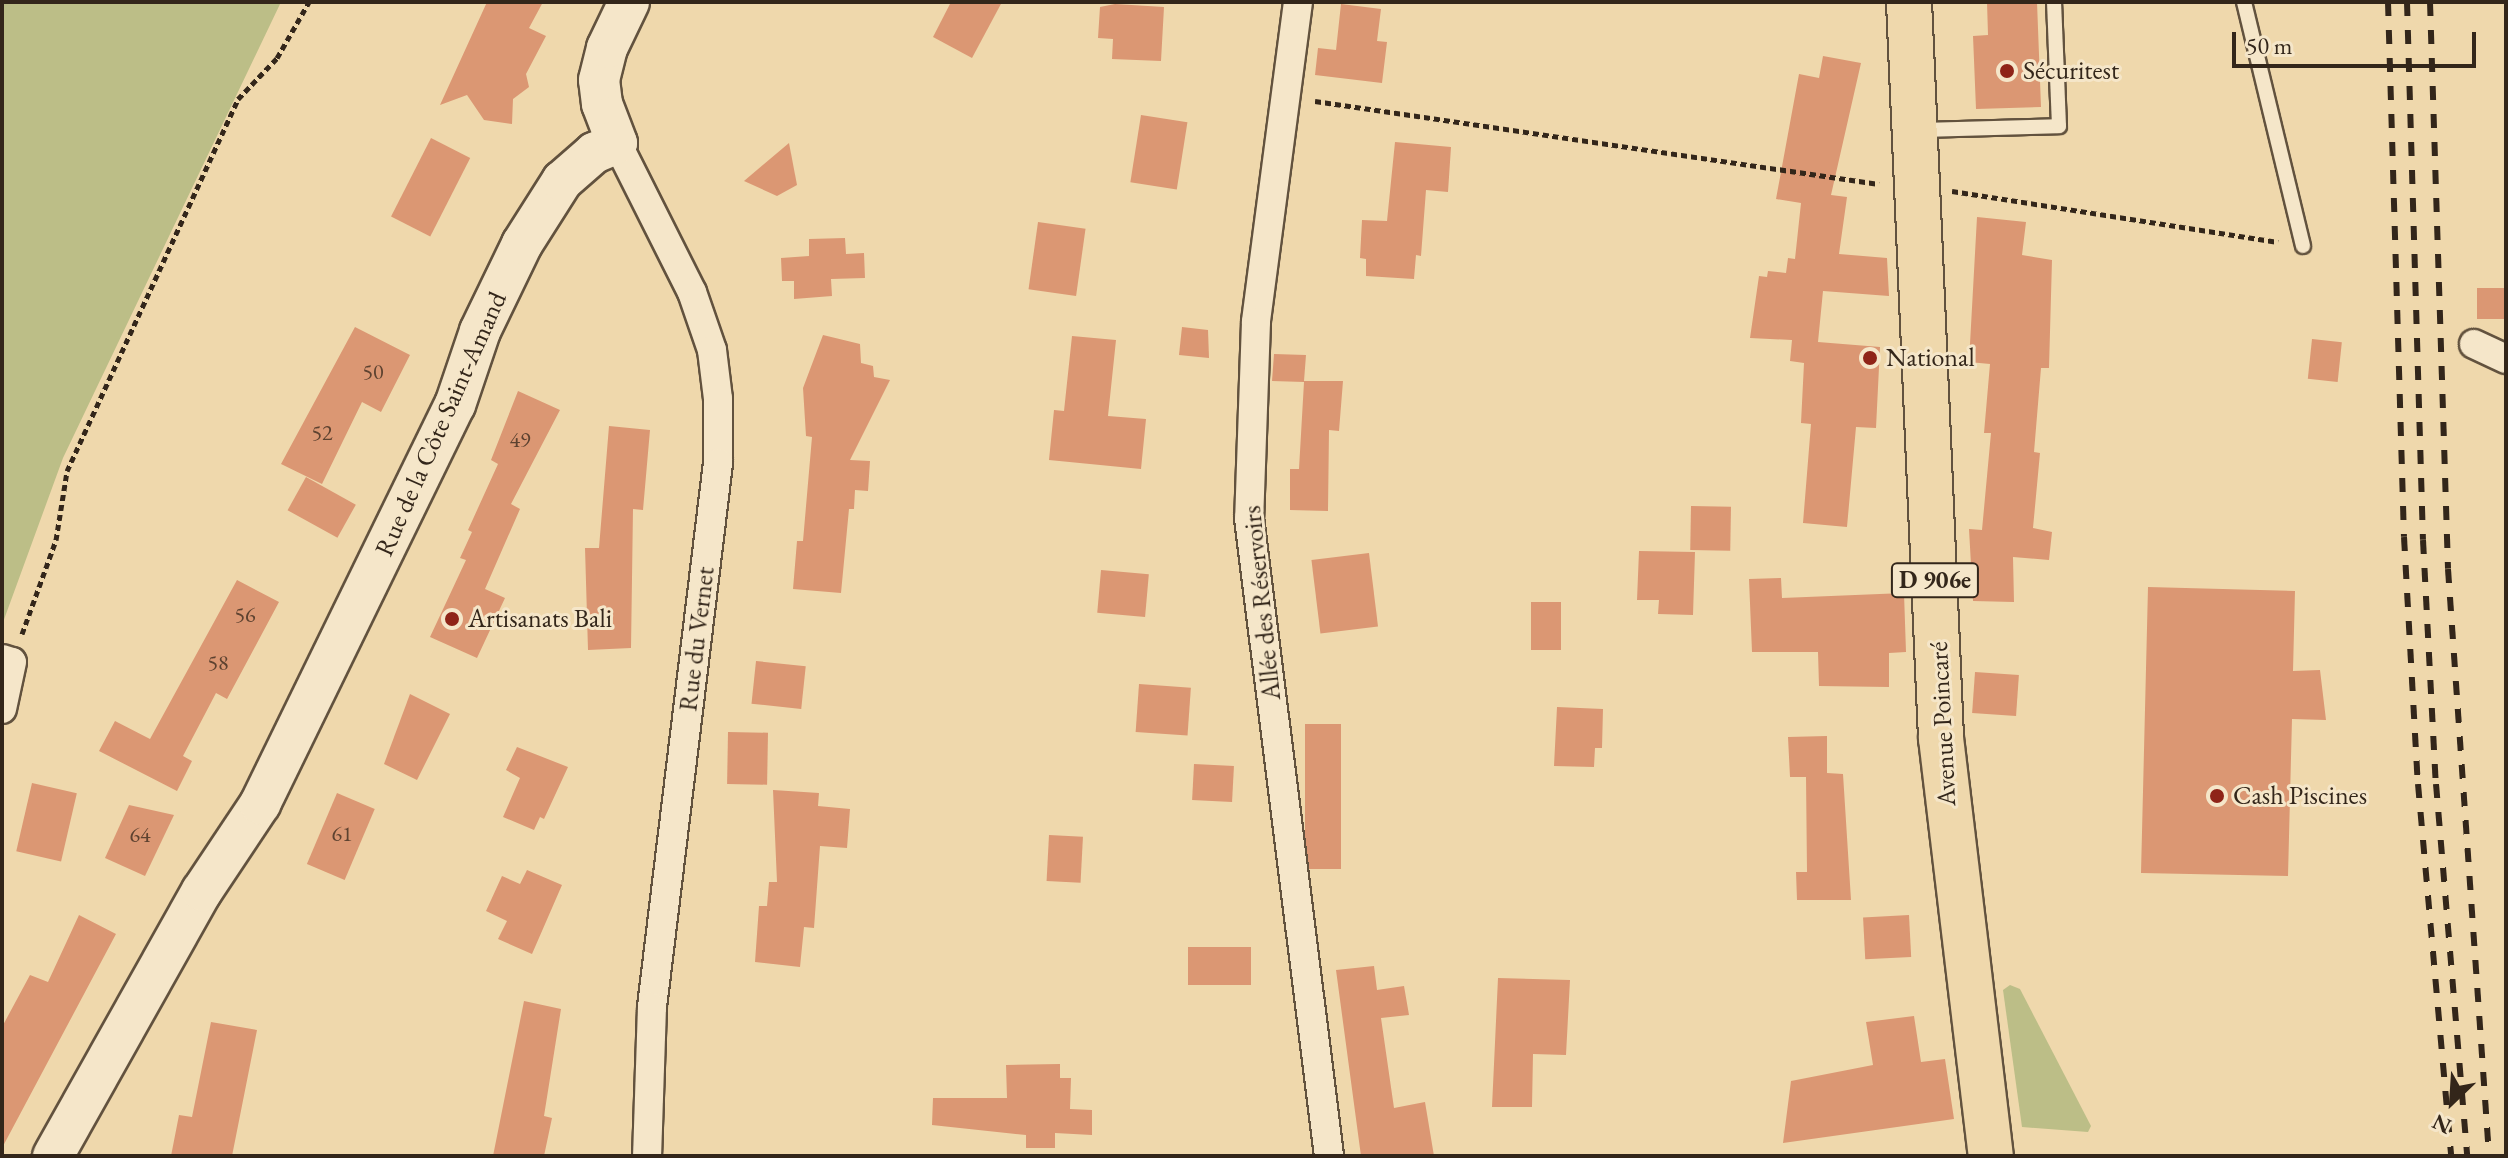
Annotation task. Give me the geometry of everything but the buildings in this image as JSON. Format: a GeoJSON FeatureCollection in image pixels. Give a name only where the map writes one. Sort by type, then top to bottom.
{"type":"FeatureCollection","features":[{"type":"Feature","properties":{"kind":"main road"},"geometry":{"type":"LineString","coordinates":[[617,143],[602,104],[599,80],[607,48],[629,2]]}},
{"type":"Feature","properties":{"kind":"main road","name":"Avenue Poincaré"},"geometry":{"type":"LineString","coordinates":[[1909,2],[1941,738],[1962,947],[1991,1156]]}},
{"type":"Feature","properties":{"kind":"main road","name":"Rue de la Côte Saint-Amand"},"geometry":{"type":"LineString","coordinates":[[53,1156],[121,1030],[175,944],[202,891],[260,804],[455,405],[480,331],[522,244],[562,181],[594,153],[617,143]]}},
{"type":"Feature","properties":{"kind":"main road","name":"Rue de la Côte Saint-Amand"},"geometry":{"type":"LineString","coordinates":[[80,1156],[141,1041],[175,944]]}},
{"type":"Feature","properties":{"kind":"street","name":"Allée des Réservoirs"},"geometry":{"type":"LineString","coordinates":[[1298,2],[1256,322],[1249,518],[1329,1156]]}},
{"type":"Feature","properties":{"kind":"street","name":"Rue du Vernet"},"geometry":{"type":"LineString","coordinates":[[617,143],[692,292],[712,350],[718,399],[718,463],[652,1007],[647,1156]]}},
{"type":"Feature","properties":{"kind":"street"},"geometry":{"type":"LineString","coordinates":[[2474,344],[2506,359]]}},
{"type":"Feature","properties":{"kind":"street"},"geometry":{"type":"LineString","coordinates":[[2,709],[7,660]]}},
{"type":"Feature","properties":{"kind":"lane"},"geometry":{"type":"LineString","coordinates":[[1915,130],[2059,126],[2054,2]]}},
{"type":"Feature","properties":{"kind":"lane"},"geometry":{"type":"LineString","coordinates":[[2244,2],[2303,246]]}},
{"type":"Feature","properties":{"kind":"path"},"geometry":{"type":"LineString","coordinates":[[7,660],[56,540],[67,471],[238,99],[277,58],[309,2]]}},
{"type":"Feature","properties":{"kind":"path"},"geometry":{"type":"LineString","coordinates":[[1287,96],[1889,185],[1917,182],[2303,246]]}},
{"type":"Feature","properties":{"kind":"green space"},"geometry":{"type":"Polygon","coordinates":[[[2,2],[281,2],[63,458],[2,625],[2,2]]]}},
{"type":"Feature","properties":{"kind":"green space"},"geometry":{"type":"Polygon","coordinates":[[[2010,985],[2020,989],[2091,1126],[2088,1132],[2022,1127],[2003,990],[2010,985]]]}},
{"type":"Feature","properties":{"kind":"railway"},"geometry":{"type":"LineString","coordinates":[[2388,2],[2404,537],[2418,784],[2451,1156]]}},
{"type":"Feature","properties":{"kind":"railway"},"geometry":{"type":"LineString","coordinates":[[2407,2],[2423,540],[2436,784],[2467,1156]]}},
{"type":"Feature","properties":{"kind":"railway"},"geometry":{"type":"LineString","coordinates":[[2430,2],[2448,569],[2489,1156]]}},
{"type":"Feature","properties":{"kind":"place","name":"Sécuritest"},"geometry":{"type":"Point","coordinates":[2007,71]}},
{"type":"Feature","properties":{"kind":"place","name":"National"},"geometry":{"type":"Point","coordinates":[1870,358]}},
{"type":"Feature","properties":{"kind":"place","name":"Artisanats Bali"},"geometry":{"type":"Point","coordinates":[452,619]}},
{"type":"Feature","properties":{"kind":"place","name":"Cash Piscines"},"geometry":{"type":"Point","coordinates":[2217,796]}}]}
